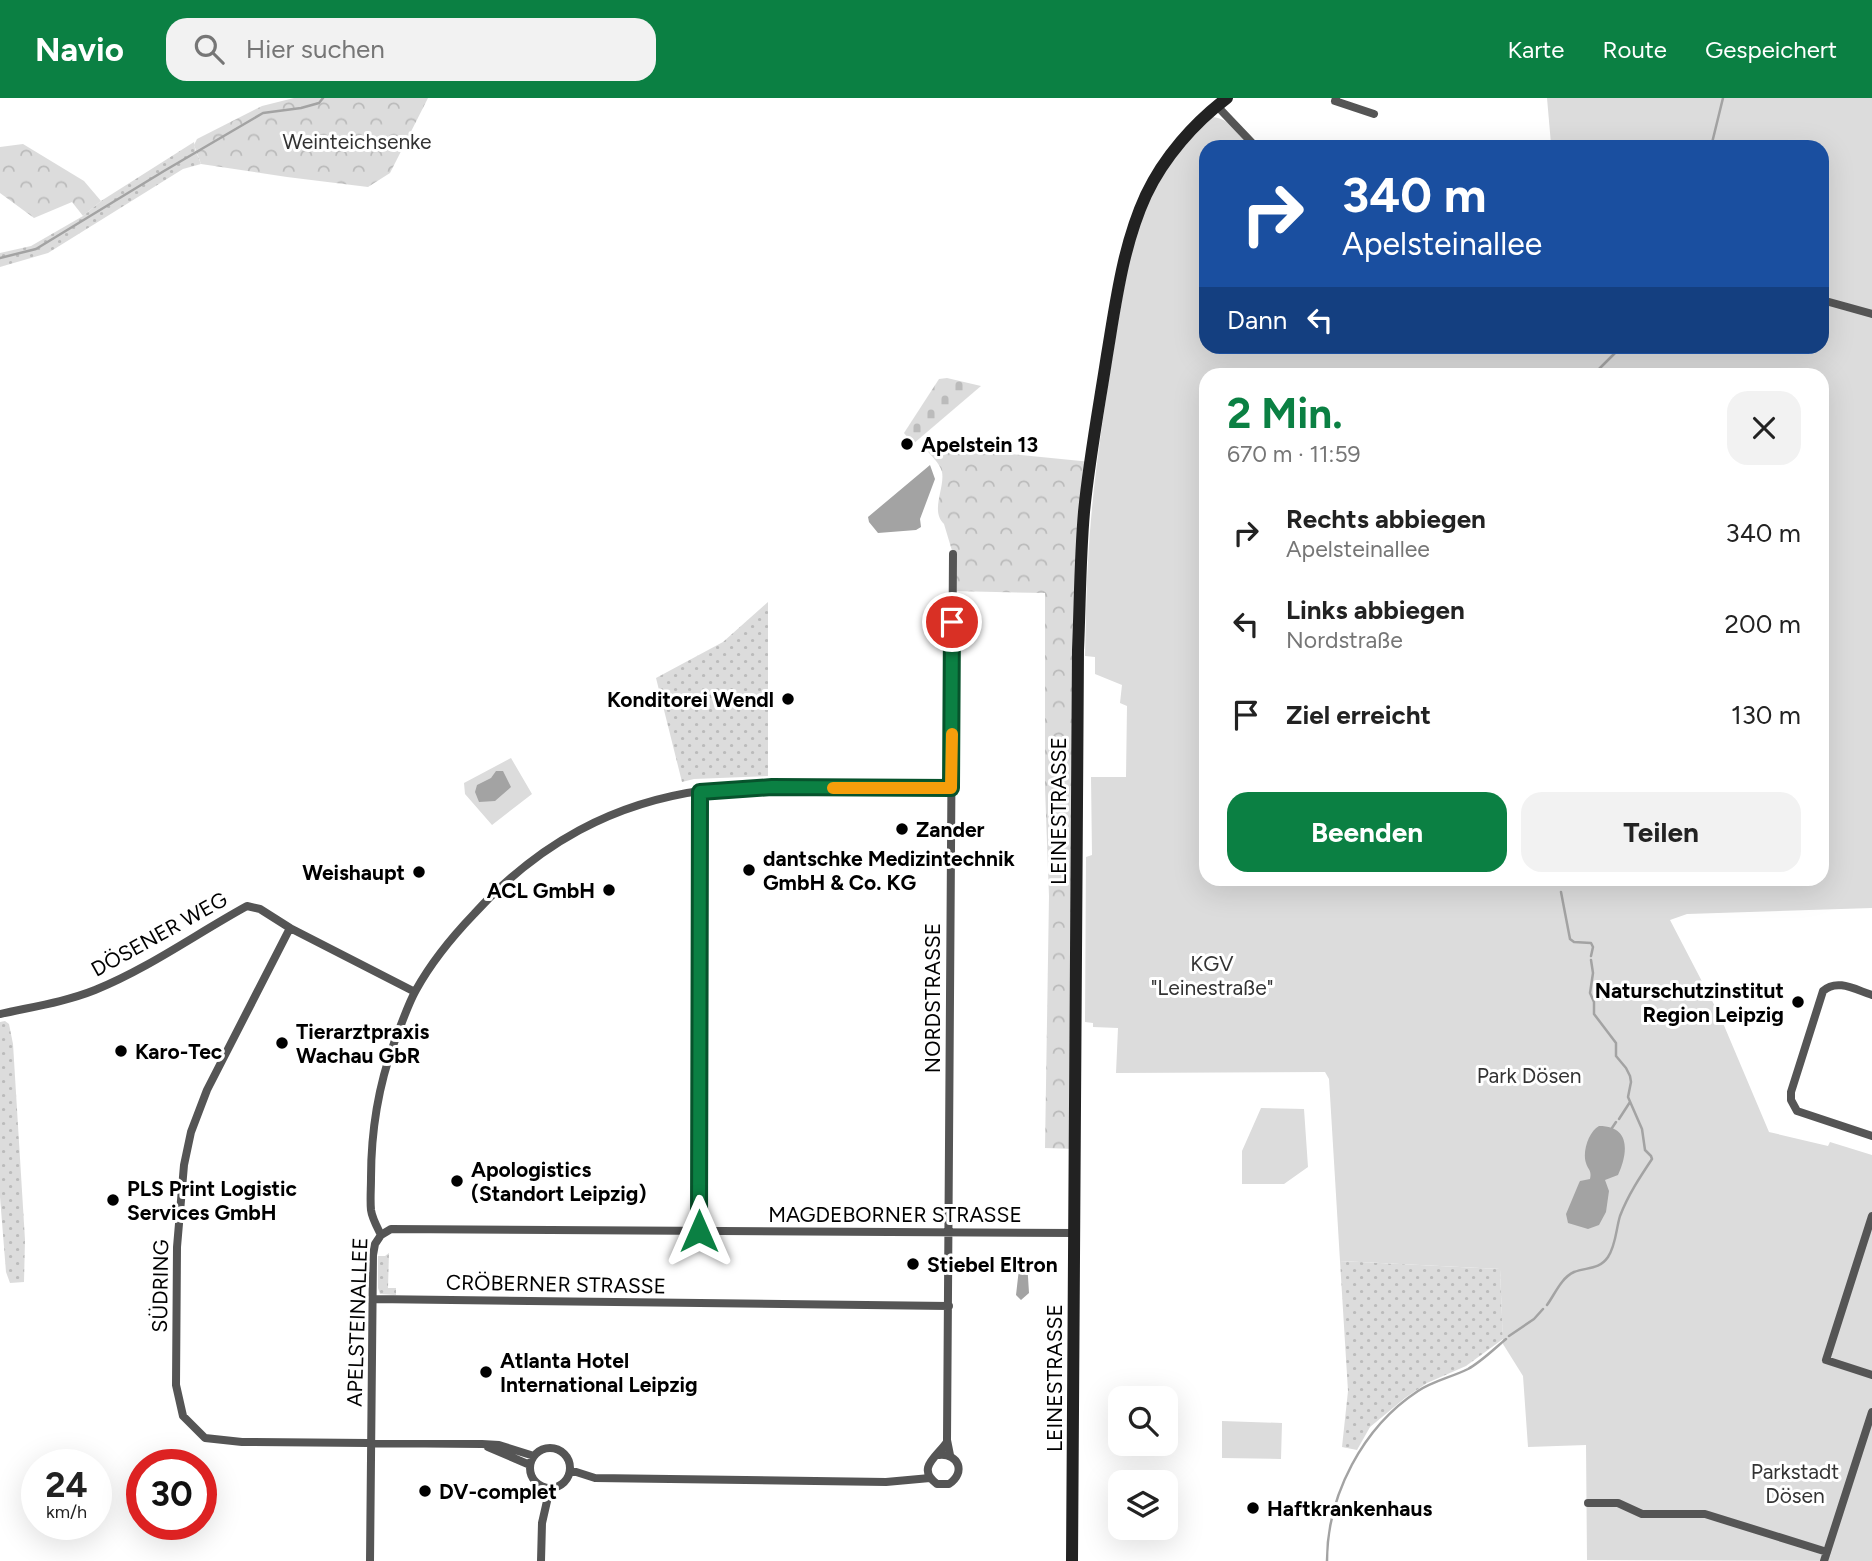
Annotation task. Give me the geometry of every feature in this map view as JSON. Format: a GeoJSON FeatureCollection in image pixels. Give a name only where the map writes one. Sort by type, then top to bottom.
{"type":"FeatureCollection","features":[{"type":"Feature","properties":{"kind":"main road","name":"LEINESTRASSE"},"geometry":{"type":"LineString","coordinates":[[1072,1561],[1078,671],[1084,511],[1114,316],[1127,250],[1139,214],[1156,176],[1172,153],[1222,102]]}},
{"type":"Feature","properties":{"kind":"street"},"geometry":{"type":"LineString","coordinates":[[1336,98],[1335,101],[1374,114]]}},
{"type":"Feature","properties":{"kind":"street"},"geometry":{"type":"LineString","coordinates":[[1222,102],[1251,140]]}},
{"type":"Feature","properties":{"kind":"street"},"geometry":{"type":"LineString","coordinates":[[1829,302],[1872,314]]}},
{"type":"Feature","properties":{"kind":"street","name":"NORDSTRASSE"},"geometry":{"type":"LineString","coordinates":[[532,1460],[543,1449],[556,1448],[566,1455],[570,1470],[595,1478],[886,1482],[930,1478],[942,1485],[955,1480],[958,1466],[950,1455],[947,1442],[953,554]]}},
{"type":"Feature","properties":{"kind":"street","name":"APELSTEINALLEE"},"geometry":{"type":"LineString","coordinates":[[370,1561],[373,1255],[375,1244],[381,1235],[371,1212],[371,1150],[375,1116],[384,1070],[415,992],[450,940],[508,879],[557,842],[642,803],[700,792],[772,787],[951,788]]}},
{"type":"Feature","properties":{"kind":"street"},"geometry":{"type":"LineString","coordinates":[[699,1231],[700,792]]}},
{"type":"Feature","properties":{"kind":"street","name":"DÖSENER WEG"},"geometry":{"type":"LineString","coordinates":[[0,1014],[69,999],[95,990],[149,964],[247,906],[260,909],[290,928]]}},
{"type":"Feature","properties":{"kind":"street"},"geometry":{"type":"LineString","coordinates":[[290,928],[415,992]]}},
{"type":"Feature","properties":{"kind":"street","name":"SÜDRING"},"geometry":{"type":"LineString","coordinates":[[290,928],[207,1090],[187,1149],[177,1247],[176,1385],[183,1416],[205,1438],[242,1442],[482,1444],[532,1460]]}},
{"type":"Feature","properties":{"kind":"street"},"geometry":{"type":"LineString","coordinates":[[1872,995],[1836,984],[1822,991],[1791,1092],[1791,1100],[1797,1111],[1872,1136]]}},
{"type":"Feature","properties":{"kind":"street"},"geometry":{"type":"LineString","coordinates":[[1872,1216],[1826,1360],[1872,1374]]}},
{"type":"Feature","properties":{"kind":"street","name":"MAGDEBORNER STRASSE"},"geometry":{"type":"LineString","coordinates":[[381,1235],[391,1229],[1075,1233]]}},
{"type":"Feature","properties":{"kind":"street","name":"CRÖBERNER STRASSE"},"geometry":{"type":"LineString","coordinates":[[373,1299],[948,1306]]}},
{"type":"Feature","properties":{"kind":"street"},"geometry":{"type":"LineString","coordinates":[[1588,1503],[1618,1503],[1642,1514],[1705,1514],[1825,1557],[1872,1412]]}},
{"type":"Feature","properties":{"kind":"street"},"geometry":{"type":"LineString","coordinates":[[930,1478],[929,1463],[939,1455],[947,1442]]}},
{"type":"Feature","properties":{"kind":"street"},"geometry":{"type":"LineString","coordinates":[[939,1455],[950,1455]]}},
{"type":"Feature","properties":{"kind":"street"},"geometry":{"type":"LineString","coordinates":[[532,1460],[530,1470],[534,1480],[542,1486],[559,1486],[565,1481],[570,1470]]}},
{"type":"Feature","properties":{"kind":"street"},"geometry":{"type":"LineString","coordinates":[[541,1561],[542,1523],[550,1488]]}},
{"type":"Feature","properties":{"kind":"green space","name":"Weinteichsenke"},"geometry":{"type":"Polygon","coordinates":[[[294,98],[428,98],[390,173],[368,187],[201,164],[194,145],[197,139],[262,106],[294,98]]]}},
{"type":"Feature","properties":{"kind":"green space"},"geometry":{"type":"Polygon","coordinates":[[[1547,98],[1872,98],[1872,908],[1687,914],[1670,920],[1720,1016],[1769,1132],[1828,1146],[1830,1142],[1872,1155],[1872,1561],[1587,1560],[1586,1445],[1528,1447],[1523,1376],[1503,1344],[1500,1269],[1340,1261],[1329,1079],[1325,1072],[1116,1073],[1118,1028],[1093,1027],[1093,1023],[1085,1022],[1086,857],[1092,855],[1091,777],[1126,777],[1127,706],[1120,703],[1122,685],[1095,674],[1095,657],[1085,656],[1095,476],[1116,335],[1131,253],[1153,193],[1167,169],[1213,117],[1229,124],[1246,140],[1199,140],[1199,354],[1829,354],[1829,140],[1551,140],[1547,98]]]}},
{"type":"Feature","properties":{"kind":"green space"},"geometry":{"type":"Polygon","coordinates":[[[194,142],[201,164],[183,169],[48,253],[0,267],[0,253],[31,246],[83,216],[101,201],[194,142]]]}},
{"type":"Feature","properties":{"kind":"green space"},"geometry":{"type":"Polygon","coordinates":[[[23,144],[84,181],[101,201],[83,216],[72,202],[34,218],[0,193],[0,147],[23,144]]]}},
{"type":"Feature","properties":{"kind":"green space"},"geometry":{"type":"Polygon","coordinates":[[[947,378],[981,386],[913,444],[904,433],[939,379],[947,378]]]}},
{"type":"Feature","properties":{"kind":"green space"},"geometry":{"type":"Polygon","coordinates":[[[940,447],[1091,462],[1084,511],[1075,1149],[1045,1148],[1049,896],[1045,788],[1045,593],[952,591],[953,554],[938,513],[942,472],[925,448],[940,447]]]}},
{"type":"Feature","properties":{"kind":"green space"},"geometry":{"type":"Polygon","coordinates":[[[768,602],[768,776],[694,779],[682,782],[656,678],[723,642],[768,602]]]}},
{"type":"Feature","properties":{"kind":"green space"},"geometry":{"type":"Polygon","coordinates":[[[511,758],[532,794],[492,825],[465,794],[464,783],[511,758]]]}},
{"type":"Feature","properties":{"kind":"green space"},"geometry":{"type":"Polygon","coordinates":[[[0,1022],[9,1024],[13,1044],[25,1240],[24,1282],[10,1283],[6,1272],[0,1197],[0,1022]]]}},
{"type":"Feature","properties":{"kind":"green space"},"geometry":{"type":"Polygon","coordinates":[[[1261,1108],[1304,1109],[1308,1167],[1284,1184],[1242,1184],[1242,1151],[1261,1108]]]}},
{"type":"Feature","properties":{"kind":"green space"},"geometry":{"type":"Polygon","coordinates":[[[389,1253],[388,1288],[396,1288],[396,1295],[380,1294],[378,1288],[378,1256],[389,1253]]]}},
{"type":"Feature","properties":{"kind":"green space"},"geometry":{"type":"Polygon","coordinates":[[[1340,1261],[1500,1269],[1503,1339],[1466,1366],[1427,1383],[1405,1398],[1370,1427],[1357,1450],[1342,1447],[1348,1391],[1340,1261]]]}},
{"type":"Feature","properties":{"kind":"green space"},"geometry":{"type":"Polygon","coordinates":[[[1222,1421],[1282,1423],[1281,1459],[1222,1458],[1222,1421]]]}},
{"type":"Feature","properties":{"kind":"shaded area"},"geometry":{"type":"Polygon","coordinates":[[[930,465],[935,479],[920,519],[921,527],[916,530],[878,533],[868,517],[930,465]]]}},
{"type":"Feature","properties":{"kind":"shaded area"},"geometry":{"type":"Polygon","coordinates":[[[496,771],[503,771],[511,787],[495,801],[479,802],[475,792],[477,785],[491,778],[496,771]]]}},
{"type":"Feature","properties":{"kind":"shaded area"},"geometry":{"type":"Polygon","coordinates":[[[1599,1126],[1617,1131],[1622,1136],[1625,1150],[1618,1175],[1605,1180],[1609,1191],[1606,1212],[1599,1225],[1588,1229],[1568,1223],[1566,1214],[1580,1181],[1590,1179],[1585,1158],[1586,1148],[1589,1137],[1599,1126]]]}},
{"type":"Feature","properties":{"kind":"shaded area"},"geometry":{"type":"Polygon","coordinates":[[[1020,1260],[1027,1261],[1029,1293],[1021,1300],[1016,1295],[1020,1260]]]}},
{"type":"Feature","properties":{"kind":"waterway"},"geometry":{"type":"LineString","coordinates":[[0,258],[36,249],[263,113],[301,108],[319,103],[323,98]]}},
{"type":"Feature","properties":{"kind":"waterway"},"geometry":{"type":"LineString","coordinates":[[1713,140],[1723,98]]}},
{"type":"Feature","properties":{"kind":"waterway"},"geometry":{"type":"LineString","coordinates":[[1600,368],[1614,354]]}},
{"type":"Feature","properties":{"kind":"waterway"},"geometry":{"type":"LineString","coordinates":[[1561,892],[1570,939],[1574,942],[1591,943],[1591,956]]}},
{"type":"Feature","properties":{"kind":"waterway"},"geometry":{"type":"LineString","coordinates":[[1547,1305],[1569,1275],[1597,1266],[1608,1257],[1623,1208],[1652,1159],[1645,1150],[1642,1129],[1628,1097],[1630,1076],[1616,1056],[1616,1043],[1594,1014],[1594,1002],[1590,993],[1593,973],[1591,960]]}},
{"type":"Feature","properties":{"kind":"waterway"},"geometry":{"type":"LineString","coordinates":[[1619,1119],[1630,1102]]}},
{"type":"Feature","properties":{"kind":"waterway"},"geometry":{"type":"LineString","coordinates":[[1612,1128],[1616,1122]]}},
{"type":"Feature","properties":{"kind":"waterway"},"geometry":{"type":"LineString","coordinates":[[1509,1336],[1534,1319],[1543,1309]]}},
{"type":"Feature","properties":{"kind":"waterway"},"geometry":{"type":"LineString","coordinates":[[1327,1561],[1333,1512],[1341,1488],[1365,1443],[1381,1423],[1418,1391],[1468,1369],[1506,1339]]}},
{"type":"Feature","properties":{"kind":"slow traffic"},"geometry":{"type":"LineString","coordinates":[[833,788],[951,788],[952,734]]}},
{"type":"Feature","properties":{"kind":"place","name":"Apelstein 13"},"geometry":{"type":"Point","coordinates":[907,444]}},
{"type":"Feature","properties":{"kind":"place","name":"Konditorei Wendl"},"geometry":{"type":"Point","coordinates":[788,699]}},
{"type":"Feature","properties":{"kind":"place","name":"Zander"},"geometry":{"type":"Point","coordinates":[902,829]}},
{"type":"Feature","properties":{"kind":"place","name":"dantschke Medizintechnik GmbH & Co. KG"},"geometry":{"type":"Point","coordinates":[749,870]}},
{"type":"Feature","properties":{"kind":"place","name":"Weishaupt"},"geometry":{"type":"Point","coordinates":[419,872]}},
{"type":"Feature","properties":{"kind":"place","name":"ACL GmbH"},"geometry":{"type":"Point","coordinates":[609,890]}},
{"type":"Feature","properties":{"kind":"place","name":"Naturschutzinstitut Region Leipzig"},"geometry":{"type":"Point","coordinates":[1798,1002]}},
{"type":"Feature","properties":{"kind":"place","name":"Tierarztpraxis Wachau GbR"},"geometry":{"type":"Point","coordinates":[282,1043]}},
{"type":"Feature","properties":{"kind":"place","name":"Karo-Tec"},"geometry":{"type":"Point","coordinates":[121,1051]}},
{"type":"Feature","properties":{"kind":"place","name":"Apologistics (Standort Leipzig)"},"geometry":{"type":"Point","coordinates":[457,1181]}},
{"type":"Feature","properties":{"kind":"place","name":"PLS Print Logistic Services GmbH"},"geometry":{"type":"Point","coordinates":[113,1200]}},
{"type":"Feature","properties":{"kind":"place","name":"Stiebel Eltron"},"geometry":{"type":"Point","coordinates":[913,1264]}},
{"type":"Feature","properties":{"kind":"place","name":"Atlanta Hotel International Leipzig"},"geometry":{"type":"Point","coordinates":[486,1372]}},
{"type":"Feature","properties":{"kind":"place","name":"DV-complet"},"geometry":{"type":"Point","coordinates":[425,1491]}},
{"type":"Feature","properties":{"kind":"place","name":"Haftkrankenhaus"},"geometry":{"type":"Point","coordinates":[1253,1508]}},
{"type":"Feature","properties":{"kind":"route"},"geometry":{"type":"LineString","coordinates":[[699,1231],[700,792],[772,787],[951,788],[952,622]]}},
{"type":"Feature","properties":{"kind":"park label","name":"KGV \"Leinestraße\""},"geometry":{"type":"Point","coordinates":[1212,975]}},
{"type":"Feature","properties":{"kind":"park label","name":"Park Dösen"},"geometry":{"type":"Point","coordinates":[1529,1075]}},
{"type":"Feature","properties":{"kind":"park label","name":"Parkstadt Dösen"},"geometry":{"type":"Point","coordinates":[1795,1483]}}]}
